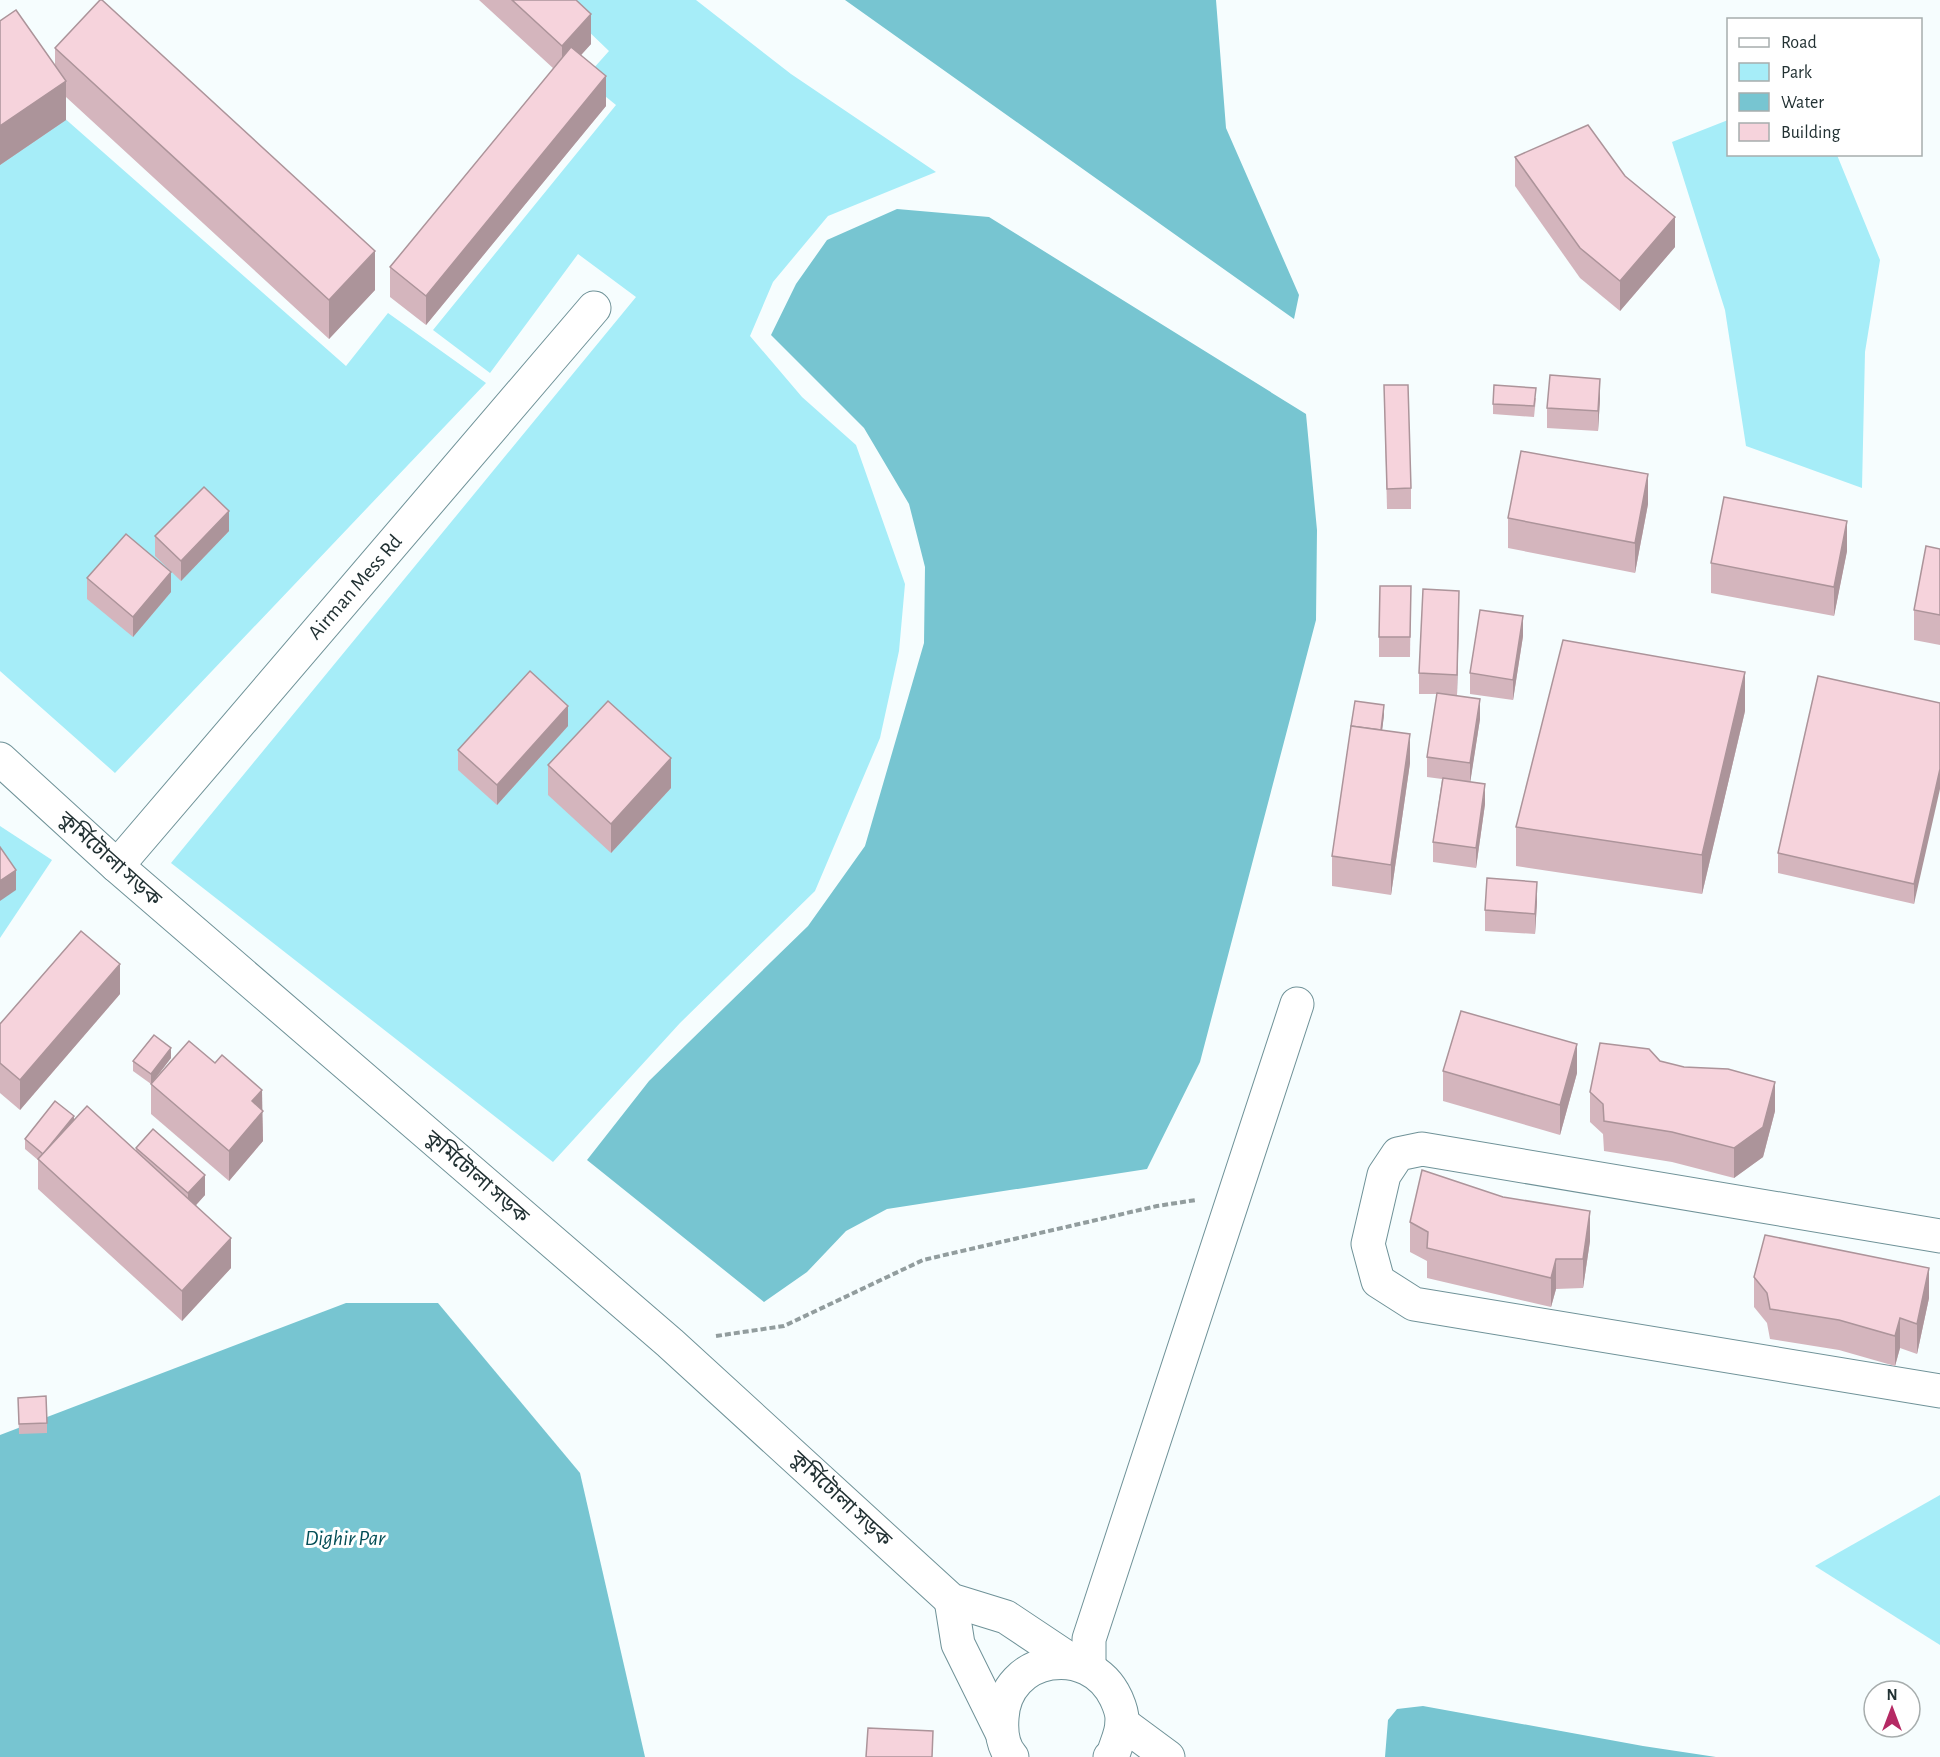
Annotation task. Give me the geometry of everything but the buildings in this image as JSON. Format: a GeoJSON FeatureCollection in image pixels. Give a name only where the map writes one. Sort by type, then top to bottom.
{"type":"FeatureCollection","features":[{"type":"Feature","properties":{"kind":"street","name":"Airman Mess Rd"},"geometry":{"type":"LineString","coordinates":[[117,866],[594,308]]}},
{"type":"Feature","properties":{"kind":"street","name":"কুর্মিটোলা সড়ক"},"geometry":{"type":"LineString","coordinates":[[0,759],[117,866],[670,1343],[951,1600]]}},
{"type":"Feature","properties":{"kind":"street"},"geometry":{"type":"LineString","coordinates":[[1082,1666],[1297,1004]]}},
{"type":"Feature","properties":{"kind":"street"},"geometry":{"type":"LineString","coordinates":[[1940,1236],[1422,1149],[1398,1154],[1384,1175],[1368,1244],[1378,1281],[1414,1304],[1940,1391]]}},
{"type":"Feature","properties":{"kind":"street"},"geometry":{"type":"LineString","coordinates":[[1008,1750],[958,1644],[951,1600],[1006,1617],[1110,1685],[1121,1709],[1122,1723],[1113,1755],[1110,1757]]}},
{"type":"Feature","properties":{"kind":"street"},"geometry":{"type":"LineString","coordinates":[[1008,1750],[1002,1707],[1012,1687],[1029,1671],[1052,1662],[1082,1666]]}},
{"type":"Feature","properties":{"kind":"street"},"geometry":{"type":"LineString","coordinates":[[1122,1723],[1168,1757]]}},
{"type":"Feature","properties":{"kind":"path"},"geometry":{"type":"LineString","coordinates":[[670,1343],[784,1326],[923,1260],[1157,1206],[1235,1195]]}},
{"type":"Feature","properties":{"kind":"green space"},"geometry":{"type":"Polygon","coordinates":[[[556,0],[696,0],[791,74],[936,172],[828,216],[773,282],[750,336],[802,397],[856,445],[905,584],[899,651],[880,738],[815,891],[680,1023],[553,1162],[171,863],[636,297],[578,254],[490,373],[433,330],[616,105],[584,79],[609,51],[556,0]]]}},
{"type":"Feature","properties":{"kind":"green space"},"geometry":{"type":"Polygon","coordinates":[[[12,72],[346,366],[388,313],[486,383],[115,773],[0,671],[0,83],[12,72]]]}},
{"type":"Feature","properties":{"kind":"green space"},"geometry":{"type":"Polygon","coordinates":[[[1727,120],[1727,156],[1837,156],[1880,260],[1865,352],[1862,488],[1746,446],[1725,310],[1672,142],[1727,120]]]}},
{"type":"Feature","properties":{"kind":"green space"},"geometry":{"type":"Polygon","coordinates":[[[0,826],[52,860],[0,938],[0,826]]]}},
{"type":"Feature","properties":{"kind":"green space"},"geometry":{"type":"Polygon","coordinates":[[[1940,1495],[1940,1645],[1815,1566],[1940,1495]]]}},
{"type":"Feature","properties":{"kind":"water"},"geometry":{"type":"Polygon","coordinates":[[[845,0],[1216,0],[1226,128],[1299,295],[1294,319],[845,0]]]}},
{"type":"Feature","properties":{"kind":"water"},"geometry":{"type":"Polygon","coordinates":[[[897,209],[989,217],[1306,414],[1317,530],[1316,620],[1200,1062],[1147,1169],[887,1209],[846,1231],[807,1272],[764,1302],[587,1160],[649,1081],[808,926],[865,846],[924,643],[925,567],[909,504],[864,428],[771,335],[796,284],[827,240],[897,209]]]}},
{"type":"Feature","properties":{"kind":"water","name":"Dighir Par"},"geometry":{"type":"Polygon","coordinates":[[[346,1303],[438,1303],[580,1473],[645,1757],[0,1757],[0,1435],[346,1303]]]}},
{"type":"Feature","properties":{"kind":"water"},"geometry":{"type":"Polygon","coordinates":[[[1423,1706],[1716,1757],[1385,1757],[1388,1720],[1397,1709],[1423,1706]]]}}]}
